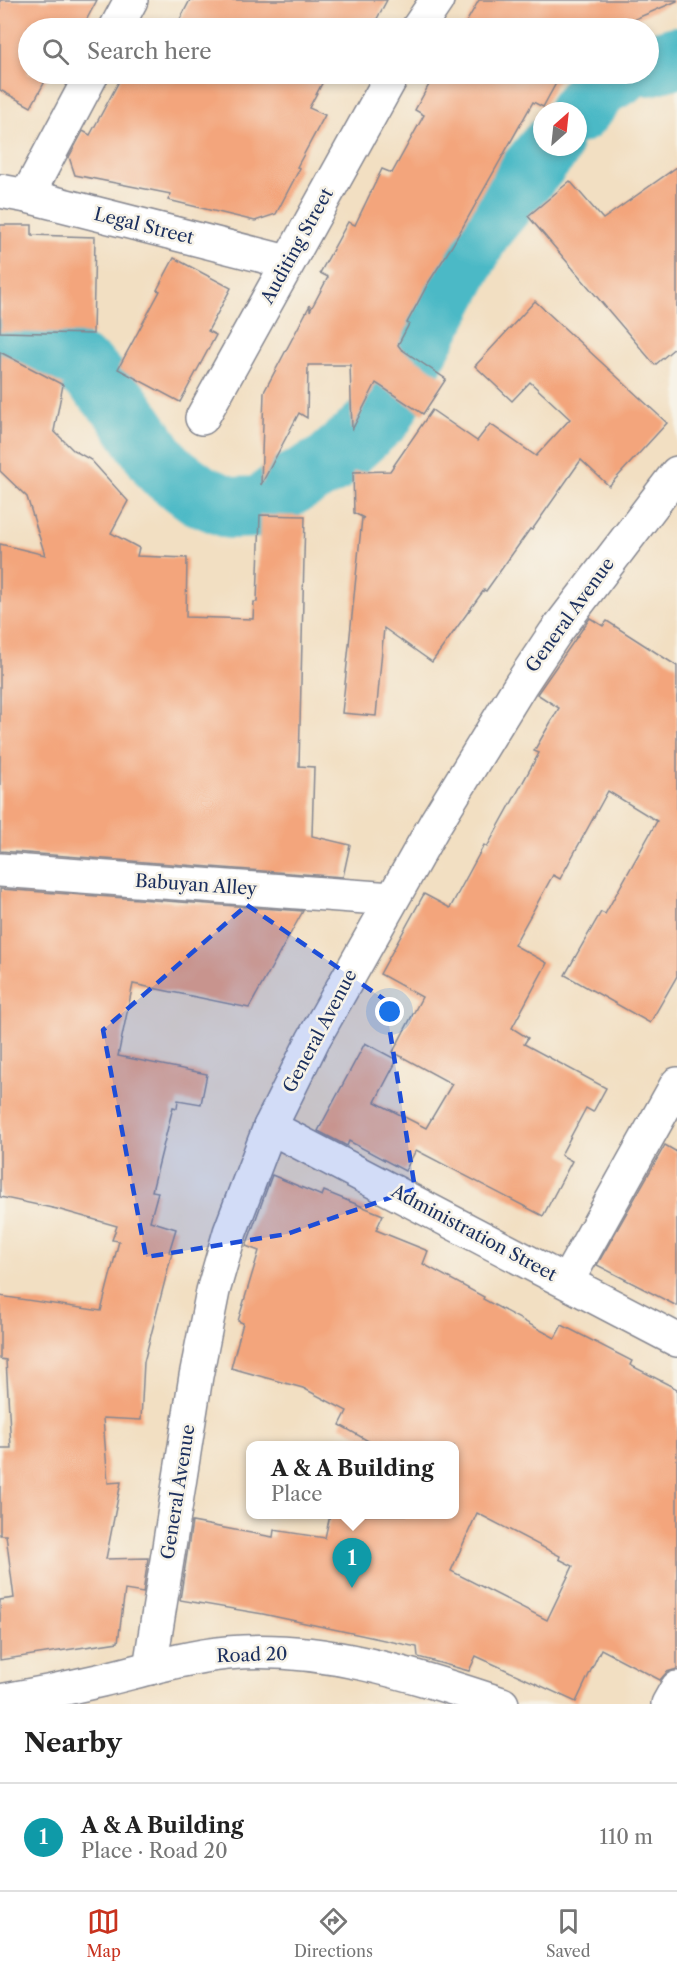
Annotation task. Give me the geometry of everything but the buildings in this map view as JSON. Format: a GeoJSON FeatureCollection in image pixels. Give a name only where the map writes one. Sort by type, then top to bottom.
{"type":"FeatureCollection","features":[{"type":"Feature","properties":{"kind":"street"},"geometry":{"type":"LineString","coordinates":[[121,18],[131,0]]}},
{"type":"Feature","properties":{"kind":"street"},"geometry":{"type":"LineString","coordinates":[[424,18],[436,0]]}},
{"type":"Feature","properties":{"kind":"street"},"geometry":{"type":"LineString","coordinates":[[13,193],[85,84]]}},
{"type":"Feature","properties":{"kind":"street","name":"Auditing Street"},"geometry":{"type":"LineString","coordinates":[[202,418],[387,84]]}},
{"type":"Feature","properties":{"kind":"street","name":"Legal Street"},"geometry":{"type":"LineString","coordinates":[[13,193],[287,262]]}},
{"type":"Feature","properties":{"kind":"street","name":"General Avenue"},"geometry":{"type":"LineString","coordinates":[[150,1668],[196,1376],[213,1291],[230,1232],[270,1127],[313,1040],[435,824],[555,633],[677,473]]}},
{"type":"Feature","properties":{"kind":"street","name":"Babuyan Alley"},"geometry":{"type":"LineString","coordinates":[[0,870],[392,899]]}},
{"type":"Feature","properties":{"kind":"street"},"geometry":{"type":"LineString","coordinates":[[567,1281],[677,1084]]}},
{"type":"Feature","properties":{"kind":"street","name":"Administration Street"},"geometry":{"type":"LineString","coordinates":[[270,1127],[677,1340]]}},
{"type":"Feature","properties":{"kind":"street","name":"Road 20"},"geometry":{"type":"LineString","coordinates":[[0,1701],[48,1693],[150,1668],[226,1653],[273,1652],[315,1655],[390,1670],[502,1704]]}},
{"type":"Feature","properties":{"kind":"street"},"geometry":{"type":"LineString","coordinates":[[668,1704],[677,1688]]}},
{"type":"Feature","properties":{"kind":"highlighted area"},"geometry":{"type":"Polygon","coordinates":[[[247,905],[385,1000],[415,1189],[287,1234],[146,1257],[103,1030],[247,905]]]}},
{"type":"Feature","properties":{"kind":"waterway"},"geometry":{"type":"LineString","coordinates":[[659,62],[677,57]]}},
{"type":"Feature","properties":{"kind":"waterway"},"geometry":{"type":"LineString","coordinates":[[587,102],[603,84]]}},
{"type":"Feature","properties":{"kind":"waterway"},"geometry":{"type":"LineString","coordinates":[[0,349],[58,351],[90,373],[120,405],[164,469],[199,495],[231,508],[261,507],[287,487],[329,464],[383,415],[481,230],[543,156]]}},
{"type":"Feature","properties":{"kind":"place","name":"A & A Building"},"geometry":{"type":"Point","coordinates":[352,1588]}}]}
